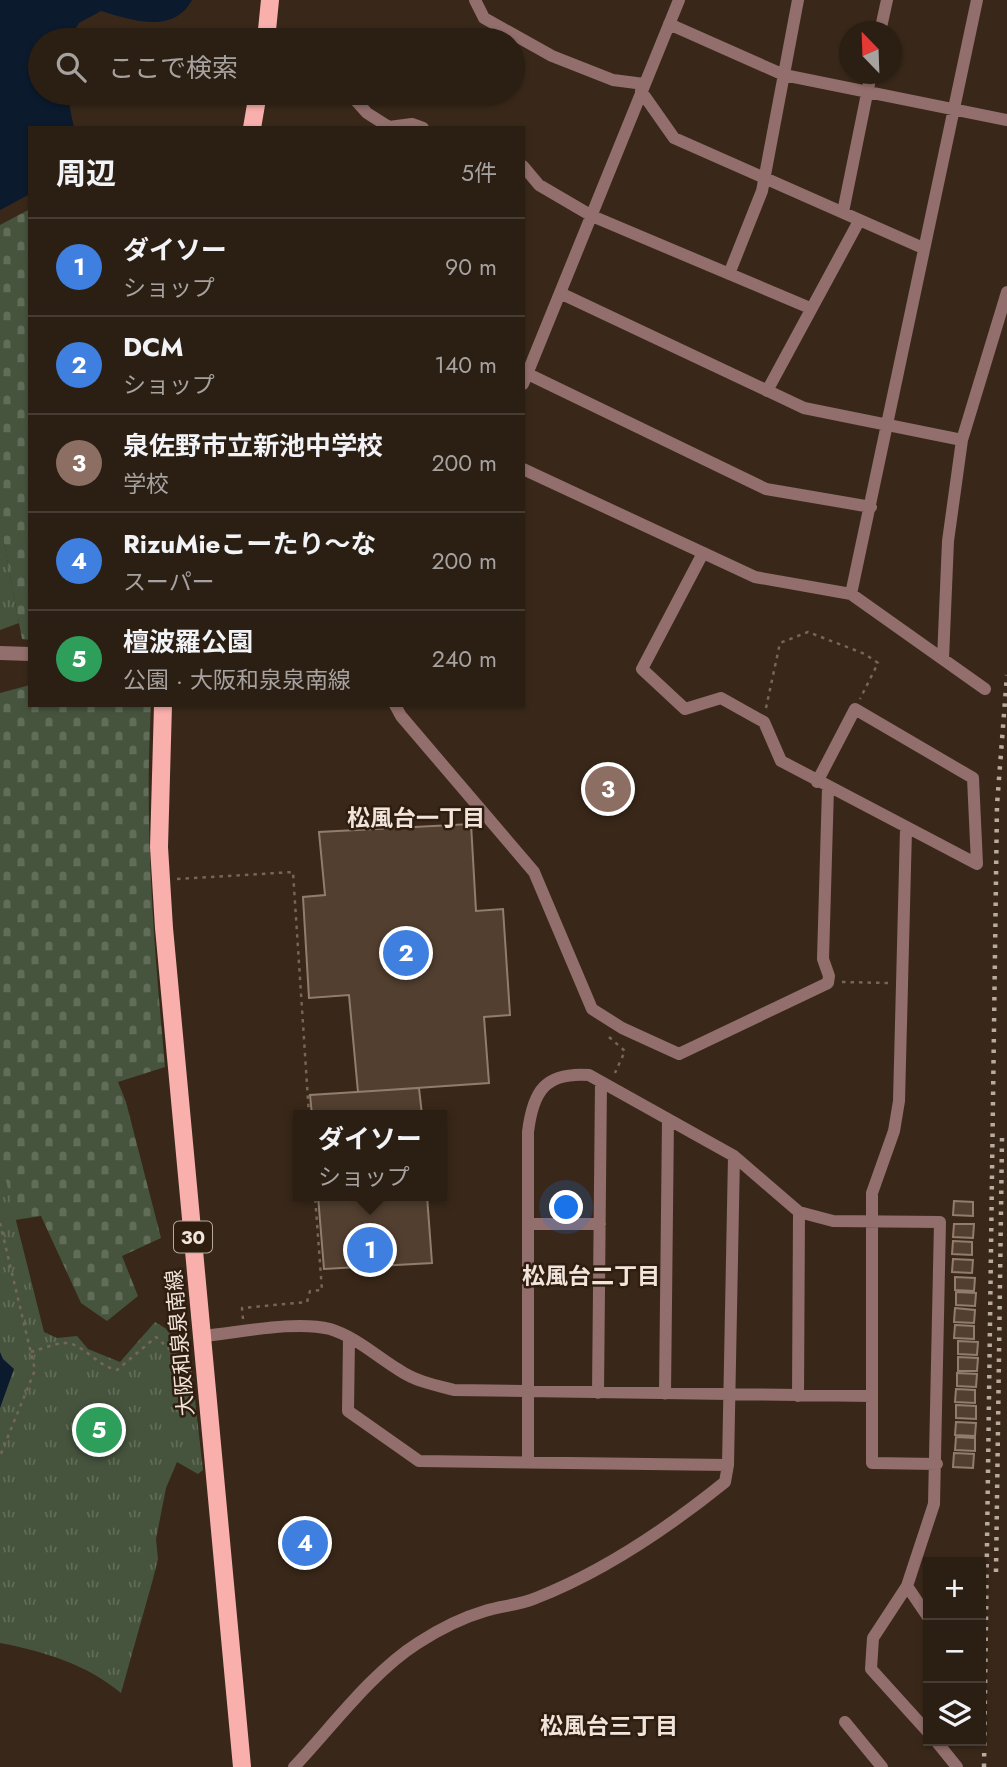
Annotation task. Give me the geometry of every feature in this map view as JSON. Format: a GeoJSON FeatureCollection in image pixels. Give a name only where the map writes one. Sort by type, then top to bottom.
{"type":"FeatureCollection","features":[{"type":"Feature","properties":{"kind":"main road"},"geometry":{"type":"LineString","coordinates":[[267,28],[270,0]]}},
{"type":"Feature","properties":{"kind":"main road"},"geometry":{"type":"LineString","coordinates":[[252,126],[256,105]]}},
{"type":"Feature","properties":{"kind":"main road","name":"大阪和泉泉南線"},"geometry":{"type":"LineString","coordinates":[[163,707],[161,881],[242,1767]]}},
{"type":"Feature","properties":{"kind":"street"},"geometry":{"type":"LineString","coordinates":[[475,0],[484,18],[502,28]]}},
{"type":"Feature","properties":{"kind":"street"},"geometry":{"type":"LineString","coordinates":[[679,0],[525,379],[766,489],[871,507]]}},
{"type":"Feature","properties":{"kind":"street"},"geometry":{"type":"LineString","coordinates":[[729,274],[762,191],[762,177],[798,0]]}},
{"type":"Feature","properties":{"kind":"street"},"geometry":{"type":"LineString","coordinates":[[882,21],[887,0]]}},
{"type":"Feature","properties":{"kind":"street"},"geometry":{"type":"LineString","coordinates":[[851,594],[977,0]]}},
{"type":"Feature","properties":{"kind":"street"},"geometry":{"type":"LineString","coordinates":[[669,24],[784,75],[1007,120]]}},
{"type":"Feature","properties":{"kind":"street"},"geometry":{"type":"LineString","coordinates":[[525,41],[552,56],[612,80],[643,87],[674,138],[923,248]]}},
{"type":"Feature","properties":{"kind":"street"},"geometry":{"type":"LineString","coordinates":[[843,212],[868,84]]}},
{"type":"Feature","properties":{"kind":"street"},"geometry":{"type":"LineString","coordinates":[[360,105],[387,126]]}},
{"type":"Feature","properties":{"kind":"street"},"geometry":{"type":"LineString","coordinates":[[397,126],[418,126]]}},
{"type":"Feature","properties":{"kind":"street"},"geometry":{"type":"LineString","coordinates":[[525,168],[539,185],[592,216],[810,308]]}},
{"type":"Feature","properties":{"kind":"street"},"geometry":{"type":"LineString","coordinates":[[767,391],[859,221]]}},
{"type":"Feature","properties":{"kind":"street"},"geometry":{"type":"LineString","coordinates":[[943,659],[948,541],[962,440],[1007,292]]}},
{"type":"Feature","properties":{"kind":"street"},"geometry":{"type":"LineString","coordinates":[[560,293],[804,408],[962,440]]}},
{"type":"Feature","properties":{"kind":"street"},"geometry":{"type":"LineString","coordinates":[[525,470],[755,577],[851,594],[985,689]]}},
{"type":"Feature","properties":{"kind":"street"},"geometry":{"type":"LineString","coordinates":[[396,707],[534,872],[592,1009],[622,1028],[679,1054],[828,981],[823,959],[822,785],[855,709],[973,778],[977,864],[905,829],[822,785],[781,761],[764,722],[721,698],[685,709],[642,668],[703,553]]}},
{"type":"Feature","properties":{"kind":"street"},"geometry":{"type":"LineString","coordinates":[[0,653],[28,654]]}},
{"type":"Feature","properties":{"kind":"street"},"geometry":{"type":"LineString","coordinates":[[905,829],[899,1101],[894,1131],[879,1166],[872,1193],[870,1222],[872,1463],[937,1464]]}},
{"type":"Feature","properties":{"kind":"street"},"geometry":{"type":"LineString","coordinates":[[528,1462],[528,1132],[537,1095],[547,1082],[567,1073],[589,1075],[734,1156],[799,1212],[832,1221],[940,1222],[937,1464],[934,1504],[907,1586],[873,1638],[870,1669],[923,1715]]}},
{"type":"Feature","properties":{"kind":"street"},"geometry":{"type":"LineString","coordinates":[[598,1394],[605,1084]]}},
{"type":"Feature","properties":{"kind":"street"},"geometry":{"type":"LineString","coordinates":[[665,1394],[668,1119]]}},
{"type":"Feature","properties":{"kind":"street"},"geometry":{"type":"LineString","coordinates":[[294,1767],[381,1674],[415,1644],[448,1625],[482,1612],[534,1599],[626,1551],[680,1519],[725,1482],[731,1395],[734,1156]]}},
{"type":"Feature","properties":{"kind":"street"},"geometry":{"type":"LineString","coordinates":[[798,1396],[799,1212]]}},
{"type":"Feature","properties":{"kind":"street"},"geometry":{"type":"LineString","coordinates":[[529,1224],[600,1224]]}},
{"type":"Feature","properties":{"kind":"street"},"geometry":{"type":"LineString","coordinates":[[202,1336],[309,1326],[330,1330],[349,1338],[400,1371],[426,1383],[454,1390],[872,1396]]}},
{"type":"Feature","properties":{"kind":"street"},"geometry":{"type":"LineString","coordinates":[[349,1338],[348,1411],[419,1461],[728,1465]]}},
{"type":"Feature","properties":{"kind":"street"},"geometry":{"type":"LineString","coordinates":[[907,1586],[923,1610]]}},
{"type":"Feature","properties":{"kind":"street"},"geometry":{"type":"LineString","coordinates":[[845,1722],[882,1767]]}},
{"type":"Feature","properties":{"kind":"street"},"geometry":{"type":"LineString","coordinates":[[940,1746],[957,1767]]}},
{"type":"Feature","properties":{"kind":"path"},"geometry":{"type":"LineString","coordinates":[[764,722],[779,643],[808,632],[865,654],[878,663],[855,709]]}},
{"type":"Feature","properties":{"kind":"path"},"geometry":{"type":"LineString","coordinates":[[161,881],[293,872],[309,1110]]}},
{"type":"Feature","properties":{"kind":"path"},"geometry":{"type":"LineString","coordinates":[[828,981],[902,983]]}},
{"type":"Feature","properties":{"kind":"path"},"geometry":{"type":"LineString","coordinates":[[605,1084],[625,1051]]}},
{"type":"Feature","properties":{"kind":"path"},"geometry":{"type":"LineString","coordinates":[[243,1332],[242,1308],[306,1302],[310,1291],[322,1290],[315,1201]]}},
{"type":"Feature","properties":{"kind":"path"},"geometry":{"type":"LineString","coordinates":[[0,1223],[35,1370],[0,1456]]}},
{"type":"Feature","properties":{"kind":"path"},"geometry":{"type":"LineString","coordinates":[[31,1352],[64,1343],[73,1344],[107,1368],[117,1370],[156,1337],[186,1367],[196,1371],[205,1368]]}},
{"type":"Feature","properties":{"kind":"green space"},"geometry":{"type":"Polygon","coordinates":[[[28,210],[28,640],[22,639],[3,538],[0,538],[0,225],[28,210]]]}},
{"type":"Feature","properties":{"kind":"green space"},"geometry":{"type":"Polygon","coordinates":[[[3,537],[19,623],[0,630],[0,538],[3,537]]]}},
{"type":"Feature","properties":{"kind":"green space"},"geometry":{"type":"Polygon","coordinates":[[[28,686],[28,707],[151,707],[149,842],[165,1067],[118,1082],[126,1102],[161,1238],[122,1256],[138,1296],[107,1321],[81,1303],[41,1216],[15,1220],[0,1159],[0,693],[28,686]]]}},
{"type":"Feature","properties":{"kind":"green space"},"geometry":{"type":"Polygon","coordinates":[[[0,1157],[44,1332],[57,1338],[77,1336],[88,1349],[120,1362],[155,1322],[165,1328],[190,1356],[203,1470],[198,1474],[177,1462],[166,1488],[156,1539],[158,1559],[121,1693],[94,1674],[64,1660],[0,1643],[0,1157]]]}},
{"type":"Feature","properties":{"kind":"water"},"geometry":{"type":"Polygon","coordinates":[[[0,0],[192,0],[184,11],[163,21],[138,21],[101,11],[79,23],[76,28],[28,28],[28,105],[69,105],[74,126],[28,126],[28,195],[0,210],[0,0]]]}},
{"type":"Feature","properties":{"kind":"water"},"geometry":{"type":"Polygon","coordinates":[[[0,1352],[3,1359],[14,1369],[0,1408],[0,1352]]]}},
{"type":"Feature","properties":{"kind":"building"},"geometry":{"type":"Polygon","coordinates":[[[471,824],[476,911],[503,909],[510,1015],[484,1017],[489,1083],[358,1092],[349,995],[309,998],[303,897],[325,895],[319,832],[471,824]]]}},
{"type":"Feature","properties":{"kind":"building"},"geometry":{"type":"Polygon","coordinates":[[[419,1088],[421,1110],[312,1110],[310,1095],[419,1088]]]}},
{"type":"Feature","properties":{"kind":"building"},"geometry":{"type":"Polygon","coordinates":[[[318,1201],[427,1201],[432,1263],[324,1269],[318,1201]]]}},
{"type":"Feature","properties":{"kind":"building"},"geometry":{"type":"Polygon","coordinates":[[[954,1201],[973,1202],[973,1216],[953,1215],[954,1201]]]}},
{"type":"Feature","properties":{"kind":"building"},"geometry":{"type":"Polygon","coordinates":[[[954,1224],[974,1224],[973,1238],[953,1237],[954,1224]]]}},
{"type":"Feature","properties":{"kind":"building"},"geometry":{"type":"Polygon","coordinates":[[[953,1241],[972,1242],[972,1255],[952,1254],[953,1241]]]}},
{"type":"Feature","properties":{"kind":"building"},"geometry":{"type":"Polygon","coordinates":[[[953,1259],[973,1260],[972,1273],[952,1272],[953,1259]]]}},
{"type":"Feature","properties":{"kind":"building"},"geometry":{"type":"Polygon","coordinates":[[[955,1277],[975,1278],[974,1291],[955,1290],[955,1277]]]}},
{"type":"Feature","properties":{"kind":"building"},"geometry":{"type":"Polygon","coordinates":[[[956,1292],[976,1293],[975,1306],[956,1305],[956,1292]]]}},
{"type":"Feature","properties":{"kind":"building"},"geometry":{"type":"Polygon","coordinates":[[[955,1308],[975,1310],[974,1323],[954,1322],[955,1308]]]}},
{"type":"Feature","properties":{"kind":"building"},"geometry":{"type":"Polygon","coordinates":[[[955,1325],[974,1326],[974,1339],[954,1338],[955,1325]]]}},
{"type":"Feature","properties":{"kind":"building"},"geometry":{"type":"Polygon","coordinates":[[[958,1341],[978,1342],[977,1355],[958,1354],[958,1341]]]}},
{"type":"Feature","properties":{"kind":"building"},"geometry":{"type":"Polygon","coordinates":[[[958,1357],[978,1358],[977,1371],[958,1371],[958,1357]]]}},
{"type":"Feature","properties":{"kind":"building"},"geometry":{"type":"Polygon","coordinates":[[[957,1373],[977,1374],[976,1387],[957,1386],[957,1373]]]}},
{"type":"Feature","properties":{"kind":"building"},"geometry":{"type":"Polygon","coordinates":[[[956,1389],[975,1390],[975,1403],[955,1402],[956,1389]]]}},
{"type":"Feature","properties":{"kind":"building"},"geometry":{"type":"Polygon","coordinates":[[[956,1405],[976,1406],[976,1419],[956,1418],[956,1405]]]}},
{"type":"Feature","properties":{"kind":"building"},"geometry":{"type":"Polygon","coordinates":[[[956,1422],[976,1423],[975,1436],[955,1435],[956,1422]]]}},
{"type":"Feature","properties":{"kind":"building"},"geometry":{"type":"Polygon","coordinates":[[[956,1437],[975,1438],[975,1451],[955,1450],[956,1437]]]}},
{"type":"Feature","properties":{"kind":"building"},"geometry":{"type":"Polygon","coordinates":[[[954,1453],[974,1454],[973,1468],[953,1467],[954,1453]]]}},
{"type":"Feature","properties":{"kind":"railway"},"geometry":{"type":"LineString","coordinates":[[984,1767],[997,805],[1007,675]]}},
{"type":"Feature","properties":{"kind":"railway"},"geometry":{"type":"LineString","coordinates":[[996,1572],[1002,1138]]}},
{"type":"Feature","properties":{"kind":"place","name":"泉佐野市立新池中学校"},"geometry":{"type":"Point","coordinates":[608,789]}},
{"type":"Feature","properties":{"kind":"place","name":"DCM"},"geometry":{"type":"Point","coordinates":[406,953]}},
{"type":"Feature","properties":{"kind":"place","name":"ダイソー"},"geometry":{"type":"Point","coordinates":[370,1250]}},
{"type":"Feature","properties":{"kind":"place","name":"檀波羅公園"},"geometry":{"type":"Point","coordinates":[99,1430]}},
{"type":"Feature","properties":{"kind":"place","name":"RizuMieこーたり～な"},"geometry":{"type":"Point","coordinates":[305,1543]}},
{"type":"Feature","properties":{"kind":"district","name":"松風台一丁目"},"geometry":{"type":"Point","coordinates":[416,818]}},
{"type":"Feature","properties":{"kind":"district","name":"松風台二丁目"},"geometry":{"type":"Point","coordinates":[591,1276]}},
{"type":"Feature","properties":{"kind":"district","name":"松風台三丁目"},"geometry":{"type":"Point","coordinates":[609,1726]}}]}
